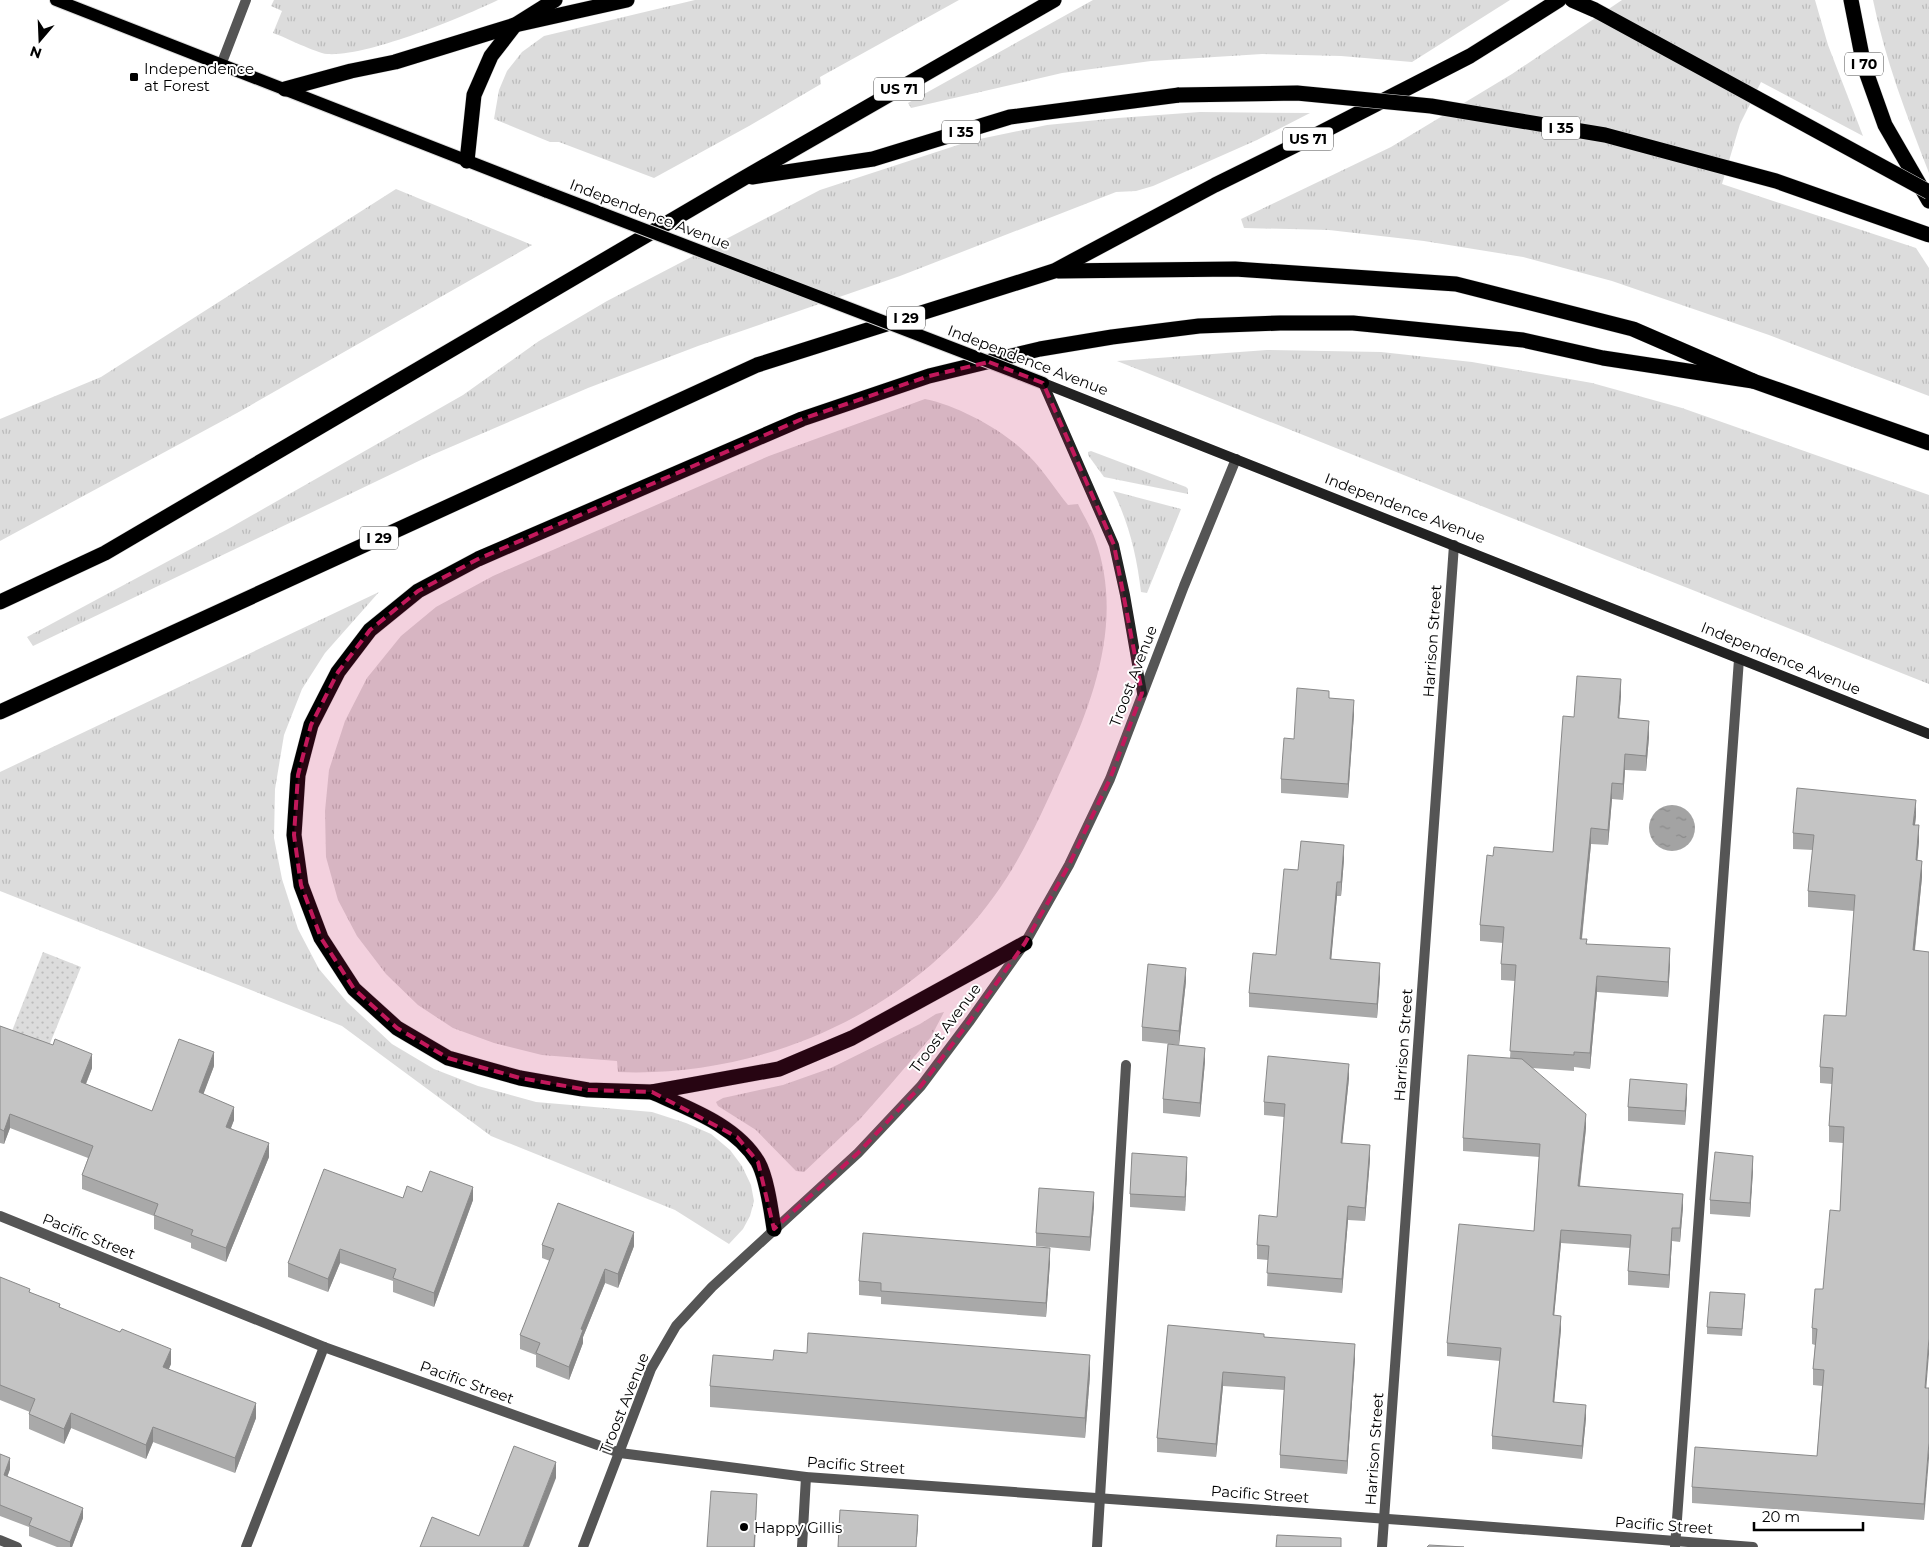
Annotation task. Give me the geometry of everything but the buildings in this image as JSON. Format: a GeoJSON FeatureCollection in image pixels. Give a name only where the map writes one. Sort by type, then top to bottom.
{"type":"FeatureCollection","features":[{"type":"Feature","properties":{"kind":"highway"},"geometry":{"type":"LineString","coordinates":[[467,161],[474,96],[491,56],[514,25],[555,0]]}},
{"type":"Feature","properties":{"kind":"highway"},"geometry":{"type":"LineString","coordinates":[[285,89],[351,71],[395,62],[514,25],[627,0]]}},
{"type":"Feature","properties":{"kind":"highway","name":"US 71"},"geometry":{"type":"LineString","coordinates":[[744,178],[1054,0]]}},
{"type":"Feature","properties":{"kind":"highway","name":"US 71"},"geometry":{"type":"LineString","coordinates":[[1054,271],[1214,185],[1470,56],[1558,0]]}},
{"type":"Feature","properties":{"kind":"highway"},"geometry":{"type":"LineString","coordinates":[[1572,0],[1595,10],[1929,192]]}},
{"type":"Feature","properties":{"kind":"highway","name":"I 70"},"geometry":{"type":"LineString","coordinates":[[1851,0],[1864,66],[1885,125],[1929,202]]}},
{"type":"Feature","properties":{"kind":"highway","name":"I 35"},"geometry":{"type":"LineString","coordinates":[[744,178],[873,159],[1010,117],[1180,95],[1297,93],[1431,106],[1605,135],[1776,181],[1929,236]]}},
{"type":"Feature","properties":{"kind":"highway"},"geometry":{"type":"LineString","coordinates":[[0,602],[105,553],[744,178]]}},
{"type":"Feature","properties":{"kind":"highway"},"geometry":{"type":"LineString","coordinates":[[1054,271],[1234,269],[1456,284],[1633,330],[1753,381],[1929,443]]}},
{"type":"Feature","properties":{"kind":"highway","name":"I 29"},"geometry":{"type":"LineString","coordinates":[[0,712],[757,365],[1054,271]]}},
{"type":"Feature","properties":{"kind":"highway"},"geometry":{"type":"LineString","coordinates":[[1025,943],[852,1038],[779,1069],[652,1092],[588,1090],[520,1078],[448,1058],[397,1028],[354,989],[321,938],[301,885],[294,835],[298,775],[311,725],[338,672],[370,630],[418,591],[478,560],[802,419],[929,376],[1040,350],[1112,336],[1199,326],[1352,323],[1523,340],[1603,358],[1753,381]]}},
{"type":"Feature","properties":{"kind":"highway"},"geometry":{"type":"LineString","coordinates":[[652,1092],[704,1116],[737,1137],[758,1162],[768,1194],[774,1229]]}},
{"type":"Feature","properties":{"kind":"main road","name":"Independence Avenue"},"geometry":{"type":"LineString","coordinates":[[56,0],[1043,383],[1929,734]]}},
{"type":"Feature","properties":{"kind":"main road"},"geometry":{"type":"LineString","coordinates":[[1043,383],[1114,545],[1126,595],[1142,693]]}},
{"type":"Feature","properties":{"kind":"street"},"geometry":{"type":"LineString","coordinates":[[221,65],[246,0]]}},
{"type":"Feature","properties":{"kind":"street","name":"Troost Avenue"},"geometry":{"type":"LineString","coordinates":[[583,1547],[651,1368],[676,1326],[712,1287],[858,1153],[921,1086],[1025,943],[1069,866],[1106,788],[1236,459]]}},
{"type":"Feature","properties":{"kind":"street","name":"Harrison Street"},"geometry":{"type":"LineString","coordinates":[[1382,1547],[1454,545]]}},
{"type":"Feature","properties":{"kind":"street"},"geometry":{"type":"LineString","coordinates":[[1675,1544],[1739,659]]}},
{"type":"Feature","properties":{"kind":"street"},"geometry":{"type":"LineString","coordinates":[[1097,1547],[1126,1065]]}},
{"type":"Feature","properties":{"kind":"street","name":"Pacific Street"},"geometry":{"type":"LineString","coordinates":[[0,1216],[324,1347],[620,1452],[806,1477],[1384,1518],[1675,1544],[1753,1547]]}},
{"type":"Feature","properties":{"kind":"street"},"geometry":{"type":"LineString","coordinates":[[246,1547],[324,1347]]}},
{"type":"Feature","properties":{"kind":"street"},"geometry":{"type":"LineString","coordinates":[[802,1547],[806,1477]]}},
{"type":"Feature","properties":{"kind":"street"},"geometry":{"type":"LineString","coordinates":[[0,1540],[17,1547]]}},
{"type":"Feature","properties":{"kind":"highlighted area"},"geometry":{"type":"Polygon","coordinates":[[[989,362],[1043,383],[1114,545],[1142,693],[1110,779],[1069,865],[1025,943],[921,1086],[858,1153],[774,1229],[758,1162],[737,1137],[652,1092],[588,1090],[520,1078],[448,1058],[397,1028],[354,989],[321,938],[301,885],[294,835],[298,775],[311,725],[338,672],[370,630],[418,591],[478,559],[802,419],[929,376],[989,362]]]}},
{"type":"Feature","properties":{"kind":"green space"},"geometry":{"type":"Polygon","coordinates":[[[274,0],[498,0],[438,26],[388,43],[344,53],[327,54],[273,33],[282,11],[271,6],[274,0]]]}},
{"type":"Feature","properties":{"kind":"green space"},"geometry":{"type":"Polygon","coordinates":[[[695,0],[959,0],[820,77],[821,84],[654,178],[559,142],[550,142],[494,119],[499,90],[507,71],[522,52],[544,36],[695,0]]]}},
{"type":"Feature","properties":{"kind":"green space"},"geometry":{"type":"Polygon","coordinates":[[[1093,0],[1510,0],[1412,62],[1341,56],[1262,54],[1151,61],[1062,73],[911,108],[908,103],[1093,0]]]}},
{"type":"Feature","properties":{"kind":"green space"},"geometry":{"type":"Polygon","coordinates":[[[1622,0],[1815,0],[1828,45],[1863,136],[1761,82],[1740,124],[1722,184],[1916,248],[1929,268],[1929,396],[1769,335],[1612,281],[1523,257],[1424,241],[1329,230],[1244,228],[1241,219],[1391,147],[1512,74],[1622,0]]]}},
{"type":"Feature","properties":{"kind":"green space"},"geometry":{"type":"Polygon","coordinates":[[[1873,0],[1929,0],[1929,173],[1890,66],[1873,0]]]}},
{"type":"Feature","properties":{"kind":"green space"},"geometry":{"type":"Polygon","coordinates":[[[1200,112],[1310,113],[1257,140],[1153,186],[1136,191],[1116,192],[900,276],[698,346],[588,388],[425,458],[33,646],[27,637],[228,529],[463,395],[539,341],[607,301],[820,190],[970,141],[1047,125],[1200,112]]]}},
{"type":"Feature","properties":{"kind":"green space"},"geometry":{"type":"Polygon","coordinates":[[[396,189],[532,245],[237,413],[0,541],[0,419],[101,377],[396,189]]]}},
{"type":"Feature","properties":{"kind":"green space"},"geometry":{"type":"Polygon","coordinates":[[[1267,350],[1381,352],[1472,362],[1592,383],[1682,408],[1929,495],[1929,684],[1117,361],[1267,350]]]}},
{"type":"Feature","properties":{"kind":"green space"},"geometry":{"type":"Polygon","coordinates":[[[925,399],[952,407],[995,429],[1019,447],[1034,462],[1068,505],[1078,504],[1095,539],[1103,568],[1106,597],[1106,626],[1102,655],[1086,711],[1075,739],[1040,816],[1015,864],[995,895],[961,937],[921,973],[877,1004],[829,1030],[778,1050],[725,1063],[672,1071],[618,1072],[617,1061],[542,1055],[494,1043],[453,1028],[418,1005],[386,974],[357,936],[338,900],[326,857],[325,811],[329,770],[345,721],[367,678],[401,636],[436,607],[493,576],[769,456],[925,399]]]}},
{"type":"Feature","properties":{"kind":"green space"},"geometry":{"type":"Polygon","coordinates":[[[1091,451],[1186,487],[1188,494],[1104,477],[1088,455],[1088,452],[1091,451]]]}},
{"type":"Feature","properties":{"kind":"green space"},"geometry":{"type":"Polygon","coordinates":[[[1113,491],[1181,509],[1147,593],[1141,592],[1132,540],[1124,515],[1113,491]]]}},
{"type":"Feature","properties":{"kind":"green space"},"geometry":{"type":"Polygon","coordinates":[[[379,592],[325,653],[302,689],[284,735],[275,789],[274,838],[282,879],[298,929],[319,969],[347,1002],[392,1044],[434,1069],[478,1086],[536,1102],[652,1112],[686,1123],[711,1134],[730,1150],[742,1166],[751,1185],[754,1201],[750,1216],[743,1229],[729,1244],[675,1210],[491,1136],[342,1026],[0,891],[0,772],[379,592]]]}},
{"type":"Feature","properties":{"kind":"green space"},"geometry":{"type":"Polygon","coordinates":[[[43,952],[81,967],[49,1046],[12,1031],[43,952]]]}},
{"type":"Feature","properties":{"kind":"green space"},"geometry":{"type":"Polygon","coordinates":[[[944,1012],[931,1037],[890,1085],[860,1119],[804,1172],[796,1171],[756,1130],[718,1106],[716,1102],[723,1098],[783,1085],[831,1068],[920,1024],[936,1014],[944,1012]]]}},
{"type":"Feature","properties":{"kind":"water"},"geometry":{"type":"Polygon","coordinates":[[[1672,805],[1685,809],[1691,815],[1695,828],[1691,841],[1685,847],[1672,851],[1659,847],[1653,841],[1649,828],[1653,815],[1659,809],[1672,805]]]}},
{"type":"Feature","properties":{"kind":"place","name":"Independence at Forest"},"geometry":{"type":"Point","coordinates":[134,77]}},
{"type":"Feature","properties":{"kind":"place","name":"Happy Gillis"},"geometry":{"type":"Point","coordinates":[744,1527]}}]}
